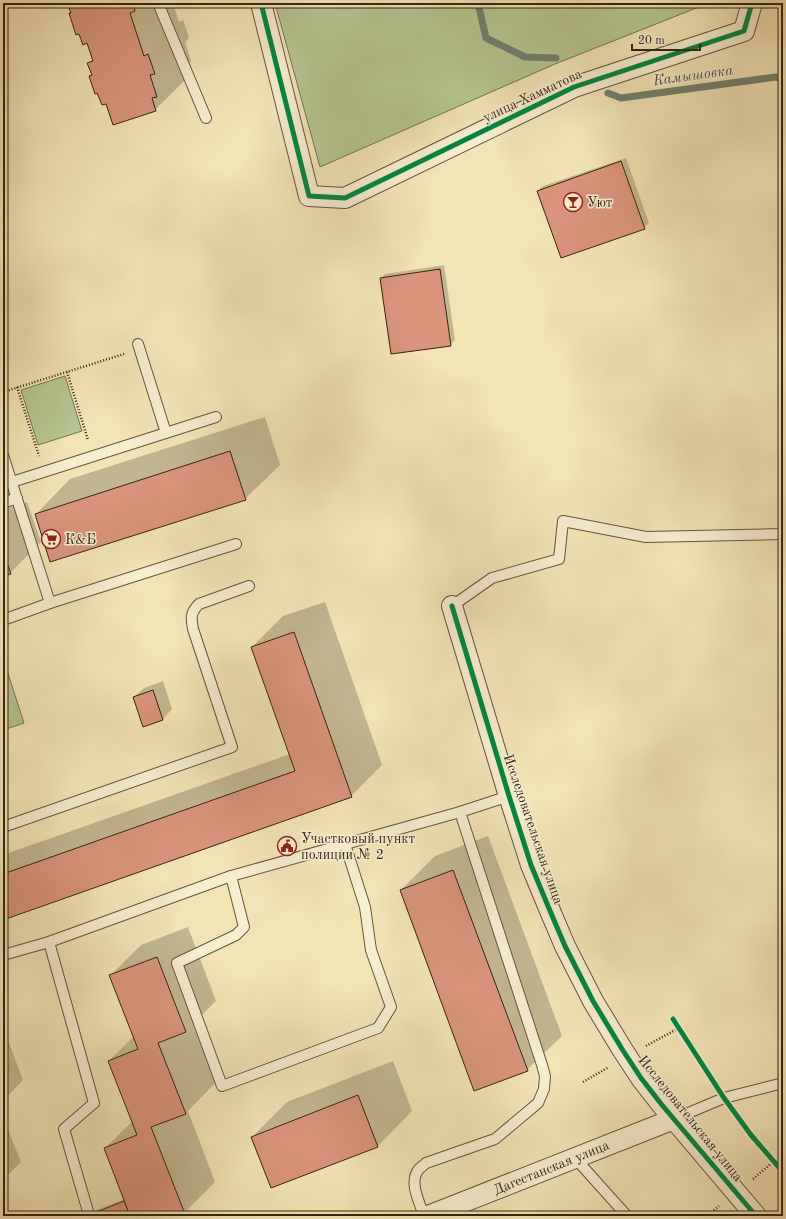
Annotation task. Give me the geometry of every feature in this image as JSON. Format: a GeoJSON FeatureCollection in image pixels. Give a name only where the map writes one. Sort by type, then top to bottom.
{"type":"FeatureCollection","features":[{"type":"Feature","properties":{"kind":"street","name":"улица Хамматова"},"geometry":{"type":"LineString","coordinates":[[261,3],[309,196],[345,198],[574,87],[744,30],[752,3]]}},
{"type":"Feature","properties":{"kind":"street","name":"Исследовательская улица"},"geometry":{"type":"LineString","coordinates":[[452,606],[531,865],[572,960],[622,1049],[641,1078],[756,1216]]}},
{"type":"Feature","properties":{"kind":"street","name":"Дагестанская улица"},"geometry":{"type":"LineString","coordinates":[[428,1216],[674,1119]]}},
{"type":"Feature","properties":{"kind":"lane"},"geometry":{"type":"LineString","coordinates":[[158,3],[206,118]]}},
{"type":"Feature","properties":{"kind":"lane"},"geometry":{"type":"LineString","coordinates":[[139,346],[166,433]]}},
{"type":"Feature","properties":{"kind":"lane"},"geometry":{"type":"LineString","coordinates":[[12,482],[216,417]]}},
{"type":"Feature","properties":{"kind":"lane"},"geometry":{"type":"LineString","coordinates":[[3,455],[50,603]]}},
{"type":"Feature","properties":{"kind":"lane"},"geometry":{"type":"LineString","coordinates":[[3,503],[17,498]]}},
{"type":"Feature","properties":{"kind":"lane"},"geometry":{"type":"LineString","coordinates":[[452,606],[492,578],[559,559],[564,521],[646,537],[783,534]]}},
{"type":"Feature","properties":{"kind":"lane"},"geometry":{"type":"LineString","coordinates":[[3,620],[50,603],[236,544]]}},
{"type":"Feature","properties":{"kind":"lane"},"geometry":{"type":"LineString","coordinates":[[3,827],[232,747],[193,629],[191,616],[194,608],[199,604],[249,586]]}},
{"type":"Feature","properties":{"kind":"lane"},"geometry":{"type":"LineString","coordinates":[[3,955],[49,942],[231,876],[460,812],[509,796]]}},
{"type":"Feature","properties":{"kind":"lane"},"geometry":{"type":"LineString","coordinates":[[424,1216],[416,1191],[415,1181],[419,1170],[426,1163],[495,1139],[538,1103],[544,1089],[542,1065],[460,812]]}},
{"type":"Feature","properties":{"kind":"lane"},"geometry":{"type":"LineString","coordinates":[[231,876],[244,927],[236,935],[177,963],[222,1086],[378,1028],[391,1007],[371,950],[365,907],[345,844]]}},
{"type":"Feature","properties":{"kind":"lane"},"geometry":{"type":"LineString","coordinates":[[49,942],[94,1103],[64,1129],[89,1215]]}},
{"type":"Feature","properties":{"kind":"lane"},"geometry":{"type":"LineString","coordinates":[[674,1119],[724,1098],[783,1083]]}},
{"type":"Feature","properties":{"kind":"lane"},"geometry":{"type":"LineString","coordinates":[[575,1158],[627,1216]]}},
{"type":"Feature","properties":{"kind":"path"},"geometry":{"type":"LineString","coordinates":[[3,392],[67,372],[139,346]]}},
{"type":"Feature","properties":{"kind":"path"},"geometry":{"type":"LineString","coordinates":[[67,372],[93,456]]}},
{"type":"Feature","properties":{"kind":"path"},"geometry":{"type":"LineString","coordinates":[[18,388],[44,472]]}},
{"type":"Feature","properties":{"kind":"green space"},"geometry":{"type":"Polygon","coordinates":[[[275,3],[709,3],[555,64],[320,167],[275,3]]]}},
{"type":"Feature","properties":{"kind":"green space"},"geometry":{"type":"Polygon","coordinates":[[[65,376],[82,431],[38,445],[21,390],[65,376]]]}},
{"type":"Feature","properties":{"kind":"green space"},"geometry":{"type":"Polygon","coordinates":[[[3,658],[24,723],[3,730],[3,658]]]}},
{"type":"Feature","properties":{"kind":"building"},"geometry":{"type":"Polygon","coordinates":[[[67,3],[133,3],[135,11],[130,13],[144,56],[148,54],[155,74],[150,75],[157,97],[152,98],[156,111],[113,125],[106,104],[102,105],[97,93],[95,94],[89,76],[92,75],[87,63],[93,61],[87,43],[83,45],[79,34],[76,35],[67,3]]]}},
{"type":"Feature","properties":{"kind":"building"},"geometry":{"type":"Polygon","coordinates":[[[621,161],[645,229],[561,258],[537,191],[621,161]]]}},
{"type":"Feature","properties":{"kind":"building"},"geometry":{"type":"Polygon","coordinates":[[[440,269],[451,346],[391,354],[380,278],[440,269]]]}},
{"type":"Feature","properties":{"kind":"building"},"geometry":{"type":"Polygon","coordinates":[[[230,451],[246,500],[50,562],[35,514],[230,451]]]}},
{"type":"Feature","properties":{"kind":"building"},"geometry":{"type":"Polygon","coordinates":[[[3,552],[11,574],[3,576],[3,552]]]}},
{"type":"Feature","properties":{"kind":"building"},"geometry":{"type":"Polygon","coordinates":[[[294,632],[352,797],[3,920],[3,874],[295,771],[251,647],[294,632]]]}},
{"type":"Feature","properties":{"kind":"building"},"geometry":{"type":"Polygon","coordinates":[[[153,690],[163,720],[143,727],[133,697],[153,690]]]}},
{"type":"Feature","properties":{"kind":"building"},"geometry":{"type":"Polygon","coordinates":[[[453,870],[528,1071],[474,1091],[400,890],[453,870]]]}},
{"type":"Feature","properties":{"kind":"building"},"geometry":{"type":"Polygon","coordinates":[[[157,957],[186,1032],[158,1043],[186,1114],[151,1127],[185,1214],[180,1216],[130,1216],[104,1148],[137,1135],[108,1061],[138,1049],[109,975],[157,957]]]}},
{"type":"Feature","properties":{"kind":"building"},"geometry":{"type":"Polygon","coordinates":[[[358,1095],[378,1147],[271,1188],[251,1137],[358,1095]]]}},
{"type":"Feature","properties":{"kind":"building"},"geometry":{"type":"Polygon","coordinates":[[[124,1201],[130,1216],[85,1216],[89,1215],[124,1201]]]}},
{"type":"Feature","properties":{"kind":"waterway","name":"Камышовка"},"geometry":{"type":"LineString","coordinates":[[478,3],[486,38],[525,57],[556,58]]}},
{"type":"Feature","properties":{"kind":"waterway","name":"Камышовка"},"geometry":{"type":"LineString","coordinates":[[608,93],[621,98],[776,77],[783,80]]}},
{"type":"Feature","properties":{"kind":"cycle path"},"geometry":{"type":"LineString","coordinates":[[261,3],[309,196],[345,198],[574,87],[744,31],[752,3]]}},
{"type":"Feature","properties":{"kind":"cycle path"},"geometry":{"type":"LineString","coordinates":[[452,606],[531,865],[565,946],[593,1001],[641,1078],[756,1216]]}},
{"type":"Feature","properties":{"kind":"cycle path"},"geometry":{"type":"LineString","coordinates":[[673,1019],[724,1098],[751,1135],[783,1172]]}},
{"type":"Feature","properties":{"kind":"place","name":"Уют"},"geometry":{"type":"Point","coordinates":[573,202]}},
{"type":"Feature","properties":{"kind":"place","name":"К&Б"},"geometry":{"type":"Point","coordinates":[51,539]}},
{"type":"Feature","properties":{"kind":"place","name":"Участковый пункт полиции № 2"},"geometry":{"type":"Point","coordinates":[287,846]}}]}
